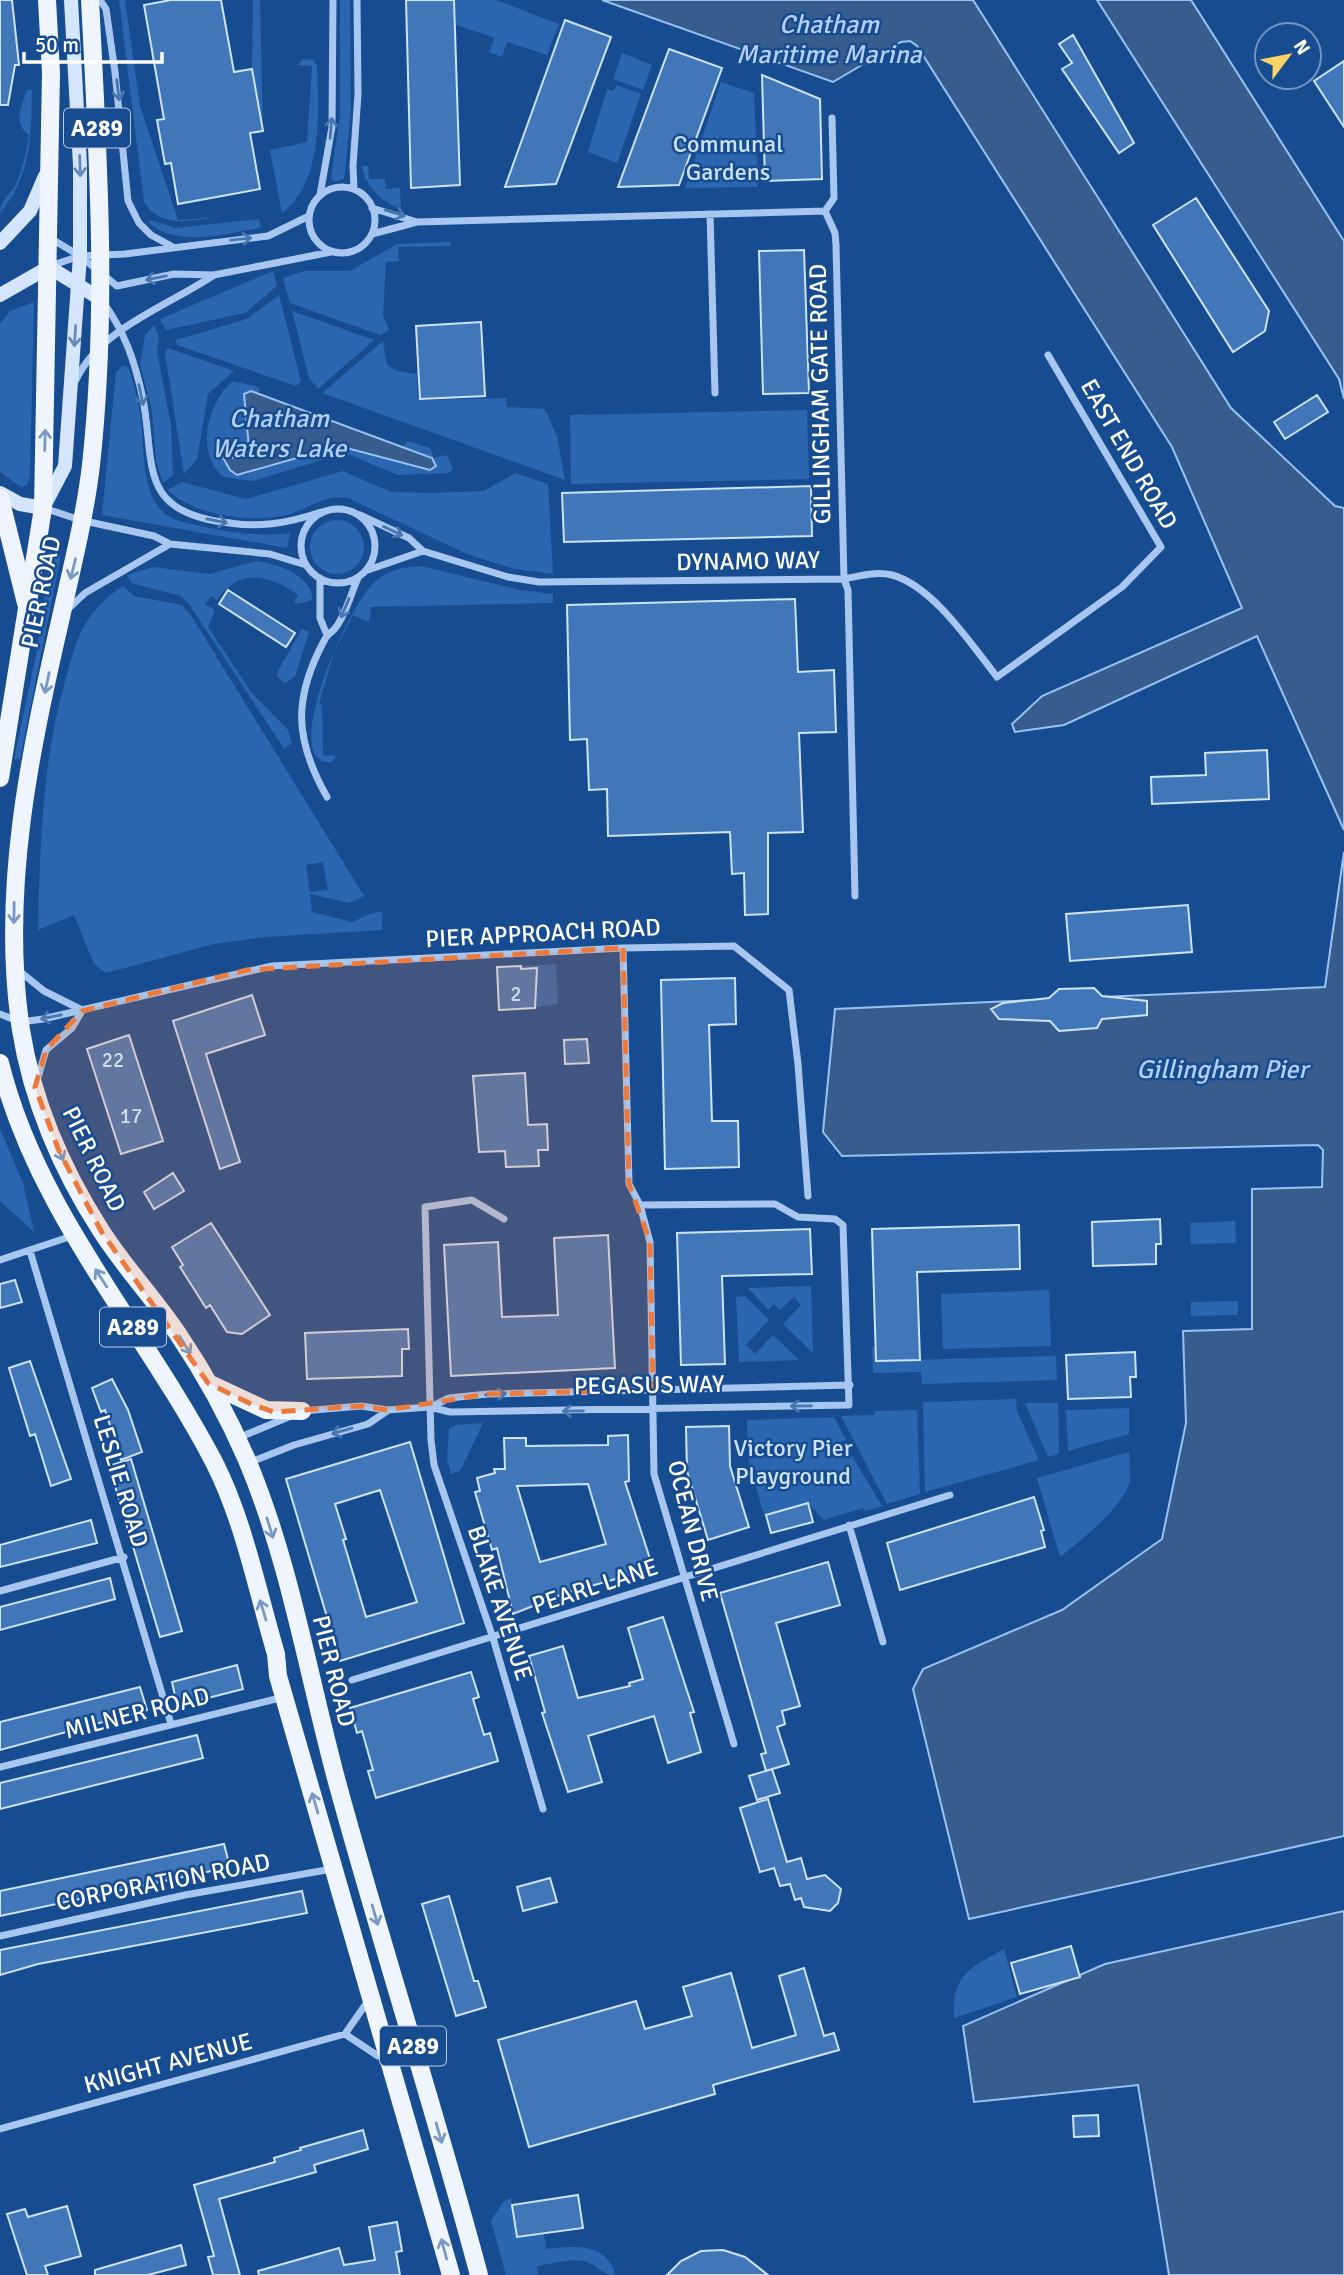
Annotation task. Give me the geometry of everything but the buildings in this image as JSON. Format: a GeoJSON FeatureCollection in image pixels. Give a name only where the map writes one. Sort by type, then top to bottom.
{"type":"FeatureCollection","features":[{"type":"Feature","properties":{"kind":"main road","name":"PIER ROAD"},"geometry":{"type":"LineString","coordinates":[[0,778],[43,508],[51,73],[47,0]]}},
{"type":"Feature","properties":{"kind":"main road"},"geometry":{"type":"LineString","coordinates":[[0,495],[20,504],[43,508],[65,466],[80,256],[80,165],[71,0]]}},
{"type":"Feature","properties":{"kind":"main road","name":"PIER ROAD"},"geometry":{"type":"LineString","coordinates":[[90,0],[103,256],[100,344],[90,470],[77,551],[61,616],[19,837],[15,885],[14,967],[20,1022],[35,1087],[58,1151],[101,1231],[172,1326],[208,1382],[248,1463],[270,1527],[362,1872],[479,2275]]}},
{"type":"Feature","properties":{"kind":"main road"},"geometry":{"type":"LineString","coordinates":[[0,243],[30,211],[50,163]]}},
{"type":"Feature","properties":{"kind":"main road"},"geometry":{"type":"LineString","coordinates":[[0,295],[49,267],[102,300]]}},
{"type":"Feature","properties":{"kind":"main road"},"geometry":{"type":"LineString","coordinates":[[0,495],[27,607]]}},
{"type":"Feature","properties":{"kind":"main road","name":"A289"},"geometry":{"type":"LineString","coordinates":[[0,1063],[27,1144],[74,1236],[167,1378],[215,1464],[232,1501],[276,1654],[284,1697],[451,2275]]}},
{"type":"Feature","properties":{"kind":"main road"},"geometry":{"type":"LineString","coordinates":[[208,1382],[266,1410],[302,1411]]}},
{"type":"Feature","properties":{"kind":"main road","name":"PEGASUS WAY"},"geometry":{"type":"LineString","coordinates":[[215,1464],[237,1438]]}},
{"type":"Feature","properties":{"kind":"main road","name":"PEGASUS WAY"},"geometry":{"type":"LineString","coordinates":[[215,1464],[248,1463]]}},
{"type":"Feature","properties":{"kind":"street"},"geometry":{"type":"LineString","coordinates":[[100,0],[106,9],[115,72],[128,201],[139,223],[151,235],[173,247]]}},
{"type":"Feature","properties":{"kind":"street"},"geometry":{"type":"LineString","coordinates":[[49,267],[80,256],[103,256],[268,236],[309,216],[320,195],[332,127],[333,0]]}},
{"type":"Feature","properties":{"kind":"street"},"geometry":{"type":"LineString","coordinates":[[354,190],[358,94],[357,0]]}},
{"type":"Feature","properties":{"kind":"street"},"geometry":{"type":"LineString","coordinates":[[49,237],[80,256],[117,286],[174,274],[214,275],[331,251],[355,251],[372,234],[417,222],[825,211],[834,198],[832,118]]}},
{"type":"Feature","properties":{"kind":"street"},"geometry":{"type":"LineString","coordinates":[[320,195],[336,187],[362,194],[372,208],[375,221],[372,234]]}},
{"type":"Feature","properties":{"kind":"street"},"geometry":{"type":"LineString","coordinates":[[372,208],[417,222]]}},
{"type":"Feature","properties":{"kind":"street","name":"GILLINGHAM GATE ROAD"},"geometry":{"type":"LineString","coordinates":[[825,211],[835,233],[836,245],[844,579]]}},
{"type":"Feature","properties":{"kind":"street"},"geometry":{"type":"LineString","coordinates":[[710,214],[715,393]]}},
{"type":"Feature","properties":{"kind":"street"},"geometry":{"type":"LineString","coordinates":[[309,216],[316,241],[331,251]]}},
{"type":"Feature","properties":{"kind":"street"},"geometry":{"type":"LineString","coordinates":[[72,388],[83,365],[100,344],[214,275]]}},
{"type":"Feature","properties":{"kind":"street","name":"DYNAMO WAY"},"geometry":{"type":"LineString","coordinates":[[102,300],[123,329],[142,399],[151,473],[166,499],[196,517],[243,526],[280,525],[341,508],[409,538],[423,551],[508,577],[553,583],[844,579],[848,590],[855,896]]}},
{"type":"Feature","properties":{"kind":"street","name":"EAST END ROAD"},"geometry":{"type":"LineString","coordinates":[[844,579],[891,574],[913,583],[939,607],[997,677],[1122,587],[1161,547],[1048,355]]}},
{"type":"Feature","properties":{"kind":"street"},"geometry":{"type":"LineString","coordinates":[[43,508],[80,520],[154,536],[170,544],[270,554],[306,565],[320,578],[339,583],[423,551]]}},
{"type":"Feature","properties":{"kind":"street"},"geometry":{"type":"LineString","coordinates":[[306,565],[301,550],[302,535],[309,522],[321,512]]}},
{"type":"Feature","properties":{"kind":"street"},"geometry":{"type":"LineString","coordinates":[[360,515],[373,532],[376,542],[375,553],[366,572]]}},
{"type":"Feature","properties":{"kind":"street"},"geometry":{"type":"LineString","coordinates":[[61,616],[85,593],[170,544]]}},
{"type":"Feature","properties":{"kind":"street"},"geometry":{"type":"LineString","coordinates":[[320,578],[320,618],[327,635]]}},
{"type":"Feature","properties":{"kind":"street"},"geometry":{"type":"LineString","coordinates":[[327,797],[309,764],[303,744],[301,720],[310,675],[327,635],[336,628],[358,578]]}},
{"type":"Feature","properties":{"kind":"street","name":"PIER APPROACH ROAD"},"geometry":{"type":"LineString","coordinates":[[20,1022],[82,1011],[272,966],[623,948],[734,946],[789,990],[798,1064],[808,1196]]}},
{"type":"Feature","properties":{"kind":"street","name":"OCEAN DRIVE"},"geometry":{"type":"LineString","coordinates":[[623,948],[629,1184],[640,1205],[650,1242],[654,1474],[734,1744]]}},
{"type":"Feature","properties":{"kind":"street"},"geometry":{"type":"LineString","coordinates":[[14,967],[44,991],[82,1011],[72,1028],[46,1050],[35,1087]]}},
{"type":"Feature","properties":{"kind":"street"},"geometry":{"type":"LineString","coordinates":[[0,1014],[20,1022]]}},
{"type":"Feature","properties":{"kind":"street"},"geometry":{"type":"LineString","coordinates":[[430,1407],[425,1207],[472,1200],[504,1219]]}},
{"type":"Feature","properties":{"kind":"street"},"geometry":{"type":"LineString","coordinates":[[640,1205],[775,1204],[798,1217],[835,1219],[843,1225],[850,1385]]}},
{"type":"Feature","properties":{"kind":"street"},"geometry":{"type":"LineString","coordinates":[[0,1260],[74,1236]]}},
{"type":"Feature","properties":{"kind":"street","name":"LESLIE ROAD"},"geometry":{"type":"LineString","coordinates":[[30,1251],[124,1557],[171,1724]]}},
{"type":"Feature","properties":{"kind":"street","name":"PEGASUS WAY"},"geometry":{"type":"LineString","coordinates":[[237,1438],[302,1411],[360,1406],[387,1410],[430,1407],[450,1412],[849,1405],[850,1385],[488,1394],[449,1398],[430,1407]]}},
{"type":"Feature","properties":{"kind":"street","name":"BLAKE AVENUE"},"geometry":{"type":"LineString","coordinates":[[430,1407],[434,1465],[493,1638],[543,1809]]}},
{"type":"Feature","properties":{"kind":"street","name":"PEGASUS WAY"},"geometry":{"type":"LineString","coordinates":[[248,1463],[294,1445],[368,1424],[387,1410]]}},
{"type":"Feature","properties":{"kind":"street","name":"PEARL LANE"},"geometry":{"type":"LineString","coordinates":[[352,1680],[662,1587],[683,1577],[950,1496]]}},
{"type":"Feature","properties":{"kind":"street"},"geometry":{"type":"LineString","coordinates":[[849,1525],[883,1642]]}},
{"type":"Feature","properties":{"kind":"street"},"geometry":{"type":"LineString","coordinates":[[0,1591],[124,1557]]}},
{"type":"Feature","properties":{"kind":"street","name":"MILNER ROAD"},"geometry":{"type":"LineString","coordinates":[[0,1767],[284,1697]]}},
{"type":"Feature","properties":{"kind":"street","name":"CORPORATION ROAD"},"geometry":{"type":"LineString","coordinates":[[0,1936],[122,1908],[334,1869]]}},
{"type":"Feature","properties":{"kind":"street"},"geometry":{"type":"LineString","coordinates":[[370,1998],[345,2034],[378,2056],[388,2053]]}},
{"type":"Feature","properties":{"kind":"street","name":"KNIGHT AVENUE"},"geometry":{"type":"LineString","coordinates":[[0,2129],[345,2034]]}},
{"type":"Feature","properties":{"kind":"highlighted area"},"geometry":{"type":"Polygon","coordinates":[[[623,948],[629,1184],[650,1242],[653,1390],[488,1394],[387,1410],[361,1406],[274,1412],[208,1383],[101,1231],[59,1151],[35,1087],[46,1050],[82,1011],[247,970],[623,948]]]}},
{"type":"Feature","properties":{"kind":"green space"},"geometry":{"type":"Polygon","coordinates":[[[119,0],[125,0],[140,106],[178,220],[220,217],[188,221],[169,220],[151,211],[144,202],[119,0]]]}},
{"type":"Feature","properties":{"kind":"green space"},"geometry":{"type":"Polygon","coordinates":[[[253,0],[260,0],[263,131],[252,69],[253,0]]]}},
{"type":"Feature","properties":{"kind":"green space"},"geometry":{"type":"Polygon","coordinates":[[[340,0],[350,0],[351,111],[344,179],[334,182],[331,178],[340,114],[340,0]]]}},
{"type":"Feature","properties":{"kind":"green space"},"geometry":{"type":"Polygon","coordinates":[[[455,0],[496,0],[559,24],[547,55],[507,42],[502,57],[489,52],[495,38],[456,25],[455,0]]]}},
{"type":"Feature","properties":{"kind":"green space","name":"Communal Gardens"},"geometry":{"type":"Polygon","coordinates":[[[622,53],[652,65],[643,90],[613,79],[622,53]]]}},
{"type":"Feature","properties":{"kind":"green space"},"geometry":{"type":"Polygon","coordinates":[[[303,59],[313,60],[317,66],[316,146],[305,184],[295,200],[282,213],[270,150],[307,142],[312,66],[298,65],[303,59]]]}},
{"type":"Feature","properties":{"kind":"green space","name":"Communal Gardens"},"geometry":{"type":"Polygon","coordinates":[[[721,82],[754,93],[758,187],[685,188],[721,82]]]}},
{"type":"Feature","properties":{"kind":"green space","name":"Communal Gardens"},"geometry":{"type":"Polygon","coordinates":[[[617,85],[641,94],[617,163],[588,152],[607,89],[613,91],[617,85]]]}},
{"type":"Feature","properties":{"kind":"green space"},"geometry":{"type":"Polygon","coordinates":[[[27,90],[32,90],[28,154],[11,199],[0,213],[4,201],[16,184],[25,154],[29,135],[20,119],[27,90]]]}},
{"type":"Feature","properties":{"kind":"green space"},"geometry":{"type":"Polygon","coordinates":[[[362,166],[368,166],[369,179],[385,179],[386,189],[400,188],[401,209],[376,193],[367,181],[362,166]]]}},
{"type":"Feature","properties":{"kind":"green space"},"geometry":{"type":"Polygon","coordinates":[[[259,219],[261,228],[202,237],[173,235],[148,222],[151,220],[175,228],[259,219]]]}},
{"type":"Feature","properties":{"kind":"green space"},"geometry":{"type":"Polygon","coordinates":[[[450,242],[451,246],[398,247],[399,261],[386,262],[383,315],[389,330],[380,335],[290,303],[283,278],[304,271],[350,271],[397,244],[450,242]]]}},
{"type":"Feature","properties":{"kind":"green space"},"geometry":{"type":"Polygon","coordinates":[[[273,271],[277,286],[245,313],[166,330],[160,319],[273,271]]]}},
{"type":"Feature","properties":{"kind":"green space"},"geometry":{"type":"Polygon","coordinates":[[[279,295],[301,381],[296,386],[177,345],[176,340],[247,319],[279,295]]]}},
{"type":"Feature","properties":{"kind":"green space"},"geometry":{"type":"Polygon","coordinates":[[[34,302],[30,476],[27,485],[21,487],[0,472],[0,324],[10,311],[34,302]]]}},
{"type":"Feature","properties":{"kind":"green space"},"geometry":{"type":"Polygon","coordinates":[[[292,311],[374,340],[318,389],[309,378],[292,311]]]}},
{"type":"Feature","properties":{"kind":"green space"},"geometry":{"type":"Polygon","coordinates":[[[154,325],[159,336],[157,352],[171,425],[173,475],[163,483],[156,461],[152,411],[140,364],[145,336],[154,325]]]}},
{"type":"Feature","properties":{"kind":"green space"},"geometry":{"type":"Polygon","coordinates":[[[383,341],[387,365],[397,371],[417,374],[417,397],[421,400],[506,398],[507,407],[545,409],[557,436],[565,480],[322,393],[383,341]]]}},
{"type":"Feature","properties":{"kind":"green space"},"geometry":{"type":"Polygon","coordinates":[[[168,348],[234,371],[208,394],[197,459],[184,474],[165,353],[168,348]]]}},
{"type":"Feature","properties":{"kind":"green space"},"geometry":{"type":"Polygon","coordinates":[[[123,366],[128,367],[137,399],[149,489],[163,511],[174,519],[226,531],[290,533],[287,548],[102,515],[116,372],[123,366]]]}},
{"type":"Feature","properties":{"kind":"green space"},"geometry":{"type":"Polygon","coordinates":[[[233,381],[259,387],[259,394],[251,391],[244,394],[249,448],[233,458],[229,453],[223,453],[222,459],[230,470],[243,475],[339,446],[434,468],[432,458],[403,447],[407,441],[430,448],[434,458],[447,455],[453,469],[448,473],[398,475],[345,453],[253,481],[224,477],[209,455],[208,428],[217,402],[233,381]]]}},
{"type":"Feature","properties":{"kind":"green space"},"geometry":{"type":"Polygon","coordinates":[[[807,410],[809,479],[571,484],[570,415],[807,410]]]}},
{"type":"Feature","properties":{"kind":"green space"},"geometry":{"type":"Polygon","coordinates":[[[343,471],[391,492],[484,491],[515,473],[548,484],[553,574],[514,569],[467,554],[348,498],[331,498],[287,515],[257,518],[208,511],[179,499],[168,490],[182,482],[246,499],[343,471]]]}},
{"type":"Feature","properties":{"kind":"green space"},"geometry":{"type":"Polygon","coordinates":[[[337,520],[356,528],[364,547],[356,566],[337,574],[318,566],[310,547],[318,528],[337,520]]]}},
{"type":"Feature","properties":{"kind":"green space"},"geometry":{"type":"Polygon","coordinates":[[[51,553],[61,555],[20,759],[14,759],[36,655],[51,553]]]}},
{"type":"Feature","properties":{"kind":"green space"},"geometry":{"type":"Polygon","coordinates":[[[257,561],[292,572],[307,584],[312,600],[298,604],[294,602],[298,595],[287,588],[266,579],[245,579],[235,582],[217,600],[211,596],[205,604],[215,610],[208,627],[251,692],[288,730],[292,743],[284,749],[189,604],[181,596],[131,583],[127,575],[153,567],[209,574],[257,561]]]}},
{"type":"Feature","properties":{"kind":"green space"},"geometry":{"type":"Polygon","coordinates":[[[425,567],[520,590],[553,594],[553,603],[371,607],[369,622],[353,615],[335,650],[351,617],[365,593],[378,579],[400,569],[425,567]]]}},
{"type":"Feature","properties":{"kind":"green space"},"geometry":{"type":"Polygon","coordinates":[[[123,586],[134,596],[182,605],[194,620],[364,896],[349,903],[310,894],[312,912],[352,922],[372,913],[382,912],[382,930],[266,937],[214,944],[106,973],[94,964],[74,915],[38,930],[43,806],[57,715],[81,631],[94,611],[123,586]],[[323,862],[306,865],[310,892],[328,890],[323,862]]]}},
{"type":"Feature","properties":{"kind":"green space"},"geometry":{"type":"Polygon","coordinates":[[[302,629],[309,632],[295,677],[285,683],[277,677],[278,671],[302,629]]]}},
{"type":"Feature","properties":{"kind":"green space"},"geometry":{"type":"Polygon","coordinates":[[[333,654],[319,704],[322,705],[323,755],[336,756],[332,762],[317,757],[311,739],[314,712],[333,654]]]}},
{"type":"Feature","properties":{"kind":"green space"},"geometry":{"type":"Polygon","coordinates":[[[556,964],[558,1004],[535,1008],[537,968],[521,969],[521,966],[556,964]]]}},
{"type":"Feature","properties":{"kind":"green space"},"geometry":{"type":"Polygon","coordinates":[[[0,1129],[23,1183],[34,1232],[0,1201],[0,1129]]]}},
{"type":"Feature","properties":{"kind":"green space"},"geometry":{"type":"Polygon","coordinates":[[[1235,1221],[1236,1243],[1191,1244],[1190,1223],[1235,1221]]]}},
{"type":"Feature","properties":{"kind":"green space"},"geometry":{"type":"Polygon","coordinates":[[[811,1286],[813,1353],[783,1324],[801,1305],[794,1297],[780,1310],[774,1304],[768,1310],[748,1288],[811,1286]]]}},
{"type":"Feature","properties":{"kind":"green space"},"geometry":{"type":"Polygon","coordinates":[[[1049,1290],[1051,1346],[943,1349],[941,1294],[1049,1290]]]}},
{"type":"Feature","properties":{"kind":"green space"},"geometry":{"type":"Polygon","coordinates":[[[745,1296],[769,1320],[746,1345],[755,1354],[773,1335],[799,1360],[739,1362],[736,1297],[745,1296]]]}},
{"type":"Feature","properties":{"kind":"green space"},"geometry":{"type":"Polygon","coordinates":[[[1238,1301],[1238,1315],[1191,1316],[1191,1302],[1238,1301]]]}},
{"type":"Feature","properties":{"kind":"green space"},"geometry":{"type":"Polygon","coordinates":[[[872,1347],[876,1347],[877,1361],[1056,1356],[1057,1380],[922,1384],[921,1372],[873,1373],[872,1347]]]}},
{"type":"Feature","properties":{"kind":"green space"},"geometry":{"type":"Polygon","coordinates":[[[1016,1399],[1017,1411],[1039,1460],[925,1492],[923,1402],[1016,1399]]]}},
{"type":"Feature","properties":{"kind":"green space"},"geometry":{"type":"Polygon","coordinates":[[[1025,1403],[1058,1403],[1059,1454],[1048,1457],[1025,1403]]]}},
{"type":"Feature","properties":{"kind":"green space"},"geometry":{"type":"Polygon","coordinates":[[[1129,1408],[1129,1434],[1068,1451],[1066,1410],[1129,1408]]]}},
{"type":"Feature","properties":{"kind":"green space"},"geometry":{"type":"Polygon","coordinates":[[[917,1410],[920,1494],[887,1504],[841,1416],[874,1415],[875,1411],[917,1410]]]}},
{"type":"Feature","properties":{"kind":"green space","name":"Victory Pier Playground"},"geometry":{"type":"Polygon","coordinates":[[[834,1417],[846,1440],[831,1445],[845,1444],[882,1506],[865,1511],[863,1508],[824,1520],[808,1503],[764,1515],[748,1459],[747,1420],[834,1417]]]}},
{"type":"Feature","properties":{"kind":"green space"},"geometry":{"type":"Polygon","coordinates":[[[483,1423],[460,1471],[451,1474],[447,1460],[449,1429],[456,1425],[483,1423]]]}},
{"type":"Feature","properties":{"kind":"green space"},"geometry":{"type":"Polygon","coordinates":[[[1129,1452],[1130,1480],[1120,1501],[1101,1522],[1060,1557],[1037,1478],[1129,1452]]]}},
{"type":"Feature","properties":{"kind":"green space"},"geometry":{"type":"Polygon","coordinates":[[[1004,1949],[1017,1997],[954,2018],[956,1991],[965,1974],[1004,1949]]]}},
{"type":"Feature","properties":{"kind":"green space"},"geometry":{"type":"Polygon","coordinates":[[[511,2198],[517,2237],[544,2233],[546,2249],[577,2247],[597,2251],[611,2264],[615,2275],[606,2273],[588,2262],[573,2260],[537,2266],[538,2275],[506,2275],[491,2221],[503,2202],[511,2198]]]}},
{"type":"Feature","properties":{"kind":"water","name":"Chatham Maritime Marina"},"geometry":{"type":"Polygon","coordinates":[[[602,0],[973,0],[1231,408],[1335,506],[1344,508],[1344,830],[1257,636],[1064,725],[1015,732],[1012,724],[1042,696],[1242,608],[1172,447],[917,46],[910,41],[901,42],[833,82],[602,0]]]}},
{"type":"Feature","properties":{"kind":"water"},"geometry":{"type":"Polygon","coordinates":[[[1097,0],[1191,0],[1344,241],[1344,399],[1339,379],[1097,0]]]}},
{"type":"Feature","properties":{"kind":"water","name":"Chatham Waters Lake"},"geometry":{"type":"Polygon","coordinates":[[[251,391],[432,458],[436,466],[430,470],[339,446],[237,475],[230,470],[222,456],[229,453],[233,458],[249,448],[244,394],[251,391]]]}},
{"type":"Feature","properties":{"kind":"water","name":"Gillingham Pier"},"geometry":{"type":"Polygon","coordinates":[[[1344,852],[1344,1836],[969,1919],[913,1689],[923,1669],[1062,1610],[1162,1539],[1186,1423],[1183,1331],[1252,1329],[1252,1189],[1322,1187],[1323,1150],[1318,1145],[842,1156],[823,1132],[835,1009],[1325,987],[1344,852]]]}},
{"type":"Feature","properties":{"kind":"water"},"geometry":{"type":"Polygon","coordinates":[[[1344,1911],[1344,2275],[1169,2275],[1138,2085],[974,2102],[963,2026],[1105,1964],[1344,1911]]]}}]}
